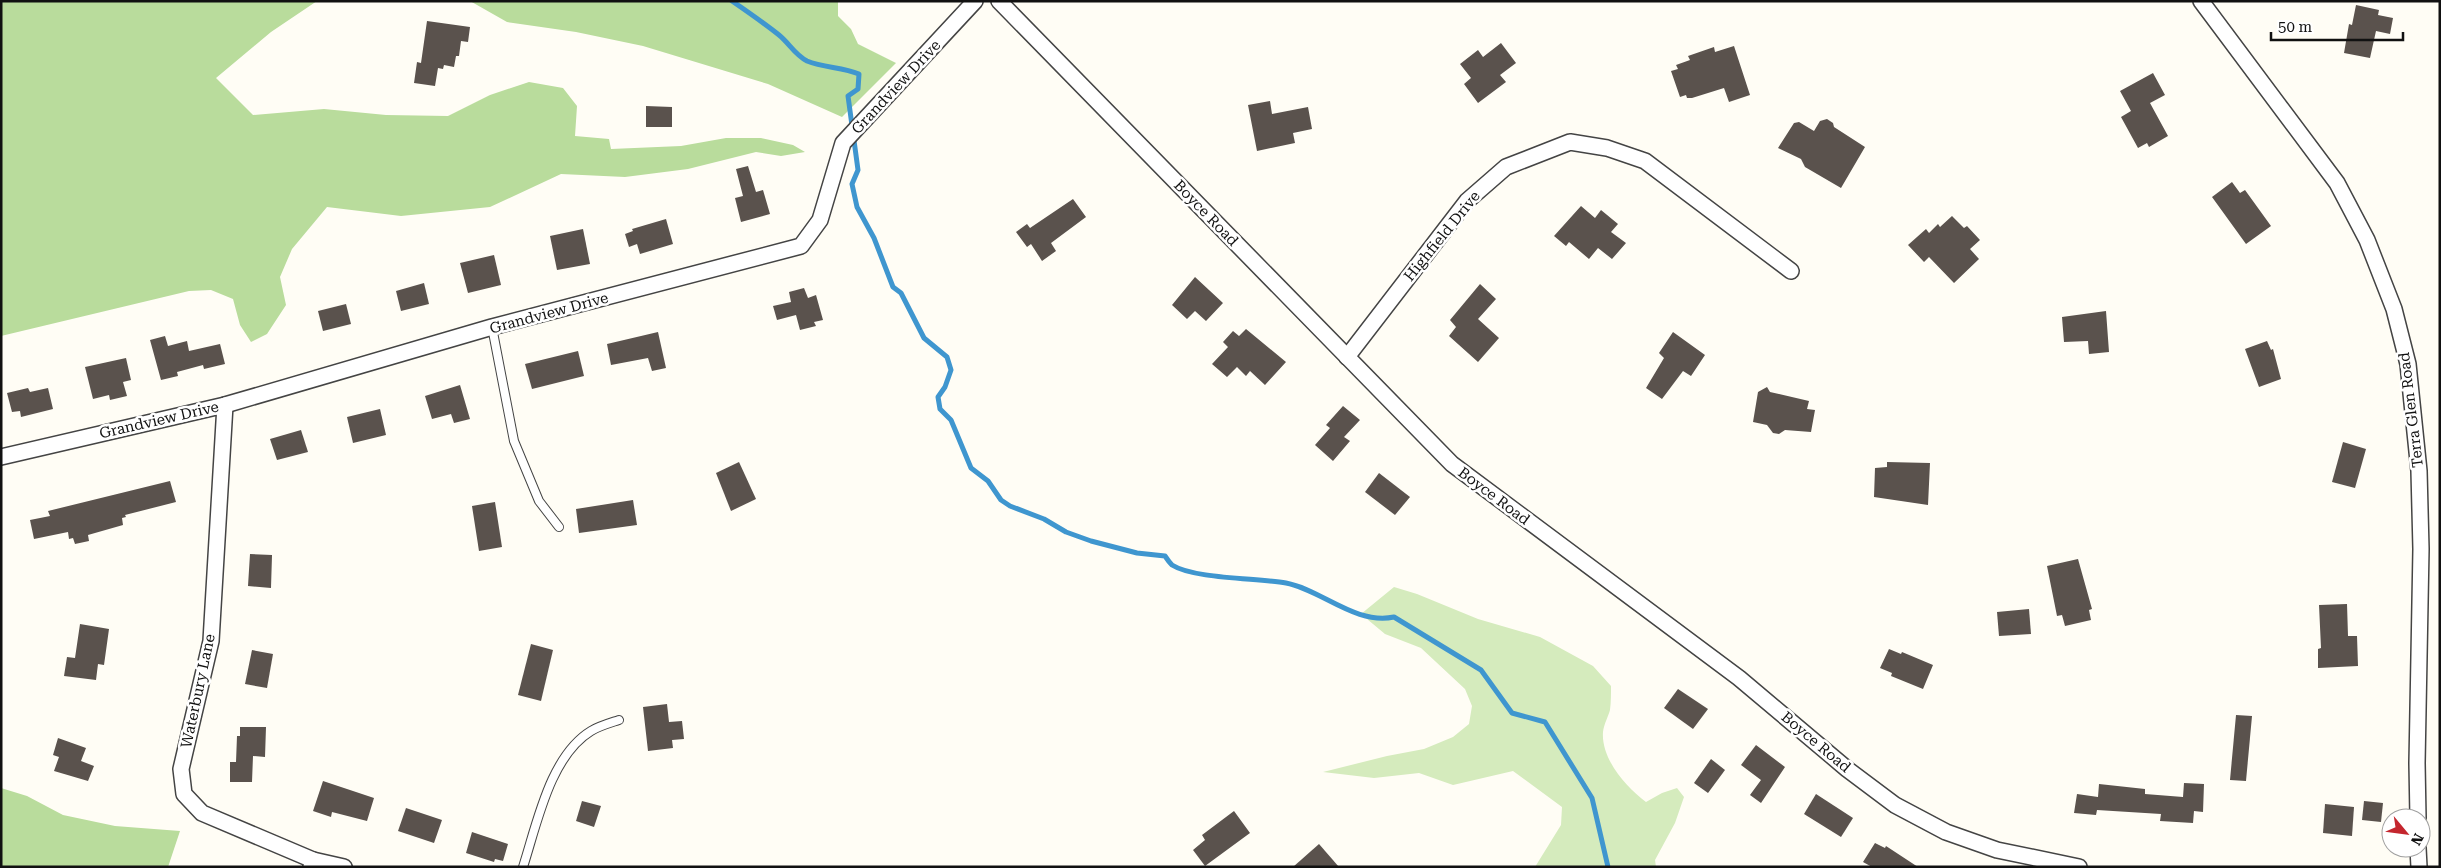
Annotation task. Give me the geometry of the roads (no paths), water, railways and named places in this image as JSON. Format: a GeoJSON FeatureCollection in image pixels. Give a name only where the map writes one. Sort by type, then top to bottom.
{"type":"FeatureCollection","features":[{"type":"Feature","properties":{"kind":"street","name":"Grandview Drive"},"geometry":{"type":"LineString","coordinates":[[1,457],[225,405],[492,327],[801,246],[820,220],[843,143],[975,1]]}},
{"type":"Feature","properties":{"kind":"street","name":"Boyce Road"},"geometry":{"type":"LineString","coordinates":[[999,1],[1452,464],[1739,678],[1847,769],[1895,805],[1946,832],[1989,847],[2078,867]]}},
{"type":"Feature","properties":{"kind":"street","name":"Terra Glen Road"},"geometry":{"type":"LineString","coordinates":[[2201,1],[2337,183],[2367,240],[2394,309],[2408,364],[2419,471],[2421,549],[2418,808]]}},
{"type":"Feature","properties":{"kind":"street","name":"Highfield Drive"},"geometry":{"type":"LineString","coordinates":[[1347,357],[1467,201],[1506,167],[1570,142],[1607,148],[1645,160],[1791,271]]}},
{"type":"Feature","properties":{"kind":"street","name":"Waterbury Lane"},"geometry":{"type":"LineString","coordinates":[[225,405],[211,640],[181,769],[184,794],[202,813],[312,863],[344,867]]}},
{"type":"Feature","properties":{"kind":"lane"},"geometry":{"type":"LineString","coordinates":[[492,327],[514,441],[539,501],[559,527]]}},
{"type":"Feature","properties":{"kind":"lane"},"geometry":{"type":"LineString","coordinates":[[523,867],[547,793],[564,756],[590,732],[619,720]]}},
{"type":"Feature","properties":{"kind":"waterway"},"geometry":{"type":"LineString","coordinates":[[732,1],[779,35],[799,56],[807,61],[859,74],[858,89],[848,96],[858,170],[852,184],[857,207],[874,238],[893,287],[901,293],[924,338],[947,357],[951,370],[945,387],[938,397],[940,409],[951,420],[971,468],[988,481],[1001,500],[1010,506],[1044,519],[1066,532],[1091,541],[1137,553],[1165,556],[1172,565],[1182,570],[1210,576],[1286,583],[1313,592],[1352,612],[1380,618],[1394,617],[1481,670],[1512,713],[1545,722],[1592,798],[1608,867]]}}]}
